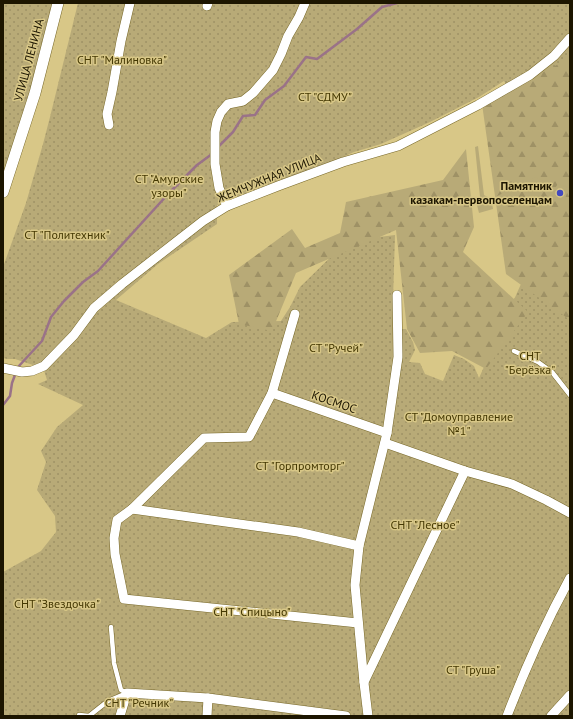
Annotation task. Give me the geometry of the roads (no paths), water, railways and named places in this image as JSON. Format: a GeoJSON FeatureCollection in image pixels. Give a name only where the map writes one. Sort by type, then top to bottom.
{"type":"FeatureCollection","features":[{"type":"Feature","properties":{"kind":"street","name":"УЛИЦА ЛЕНИНА"},"geometry":{"type":"LineString","coordinates":[[3,192],[35,93],[58,3]]}},
{"type":"Feature","properties":{"kind":"street"},"geometry":{"type":"LineString","coordinates":[[109,125],[107,114],[130,3]]}},
{"type":"Feature","properties":{"kind":"street"},"geometry":{"type":"LineString","coordinates":[[227,206],[219,188],[215,164],[215,132],[217,121],[221,112],[228,104],[243,101],[253,93],[273,70],[305,3]]}},
{"type":"Feature","properties":{"kind":"street","name":"ЖЕМЧУЖНАЯ УЛИЦА"},"geometry":{"type":"LineString","coordinates":[[7,368],[22,372],[32,371],[44,366],[74,335],[94,308],[122,284],[203,221],[227,206],[343,162],[398,146],[478,105],[530,75],[554,56],[570,38]]}},
{"type":"Feature","properties":{"kind":"street"},"geometry":{"type":"LineString","coordinates":[[368,716],[355,585],[359,546],[385,443],[398,358],[397,295]]}},
{"type":"Feature","properties":{"kind":"street"},"geometry":{"type":"LineString","coordinates":[[295,314],[272,393],[249,437],[204,438],[132,509],[117,520],[114,538],[115,554],[124,599],[358,623]]}},
{"type":"Feature","properties":{"kind":"street","name":"КОСМОС"},"geometry":{"type":"LineString","coordinates":[[272,393],[387,433]]}},
{"type":"Feature","properties":{"kind":"street"},"geometry":{"type":"LineString","coordinates":[[385,443],[466,471],[512,484],[570,513]]}},
{"type":"Feature","properties":{"kind":"street"},"geometry":{"type":"LineString","coordinates":[[364,684],[466,471]]}},
{"type":"Feature","properties":{"kind":"street"},"geometry":{"type":"LineString","coordinates":[[132,509],[298,532],[359,546]]}},
{"type":"Feature","properties":{"kind":"street"},"geometry":{"type":"LineString","coordinates":[[507,716],[520,682],[570,578]]}},
{"type":"Feature","properties":{"kind":"street"},"geometry":{"type":"LineString","coordinates":[[120,716],[127,693],[208,698],[346,716]]}},
{"type":"Feature","properties":{"kind":"street"},"geometry":{"type":"LineString","coordinates":[[551,716],[570,695]]}},
{"type":"Feature","properties":{"kind":"street"},"geometry":{"type":"LineString","coordinates":[[206,716],[208,698]]}},
{"type":"Feature","properties":{"kind":"lane"},"geometry":{"type":"LineString","coordinates":[[514,351],[538,362],[552,372],[570,396]]}},
{"type":"Feature","properties":{"kind":"lane"},"geometry":{"type":"LineString","coordinates":[[111,628],[114,663],[121,690],[127,693]]}},
{"type":"Feature","properties":{"kind":"lane"},"geometry":{"type":"LineString","coordinates":[[79,715],[89,716],[108,701],[127,693]]}},
{"type":"Feature","properties":{"kind":"waterway"},"geometry":{"type":"LineString","coordinates":[[218,147],[233,132],[243,116],[255,115],[265,100],[284,86],[306,57],[317,59],[357,29],[382,7],[397,3]]}},
{"type":"Feature","properties":{"kind":"waterway"},"geometry":{"type":"LineString","coordinates":[[3,405],[10,396],[12,383],[18,367],[42,341],[51,317],[64,301],[83,282],[98,271],[169,193],[197,165],[212,154]]}},
{"type":"Feature","properties":{"kind":"place","name":"Памятник казакам-первопоселенцам"},"geometry":{"type":"Point","coordinates":[560,193]}},
{"type":"Feature","properties":{"kind":"park label","name":"СНТ \"Малиновка\""},"geometry":{"type":"Point","coordinates":[122,60]}},
{"type":"Feature","properties":{"kind":"park label","name":"СТ \"СДМУ\""},"geometry":{"type":"Point","coordinates":[325,97]}},
{"type":"Feature","properties":{"kind":"park label","name":"СТ \"Амурские узоры\""},"geometry":{"type":"Point","coordinates":[169,186]}},
{"type":"Feature","properties":{"kind":"park label","name":"СТ \"Политехник\""},"geometry":{"type":"Point","coordinates":[67,235]}},
{"type":"Feature","properties":{"kind":"park label","name":"СТ \"Ручей\""},"geometry":{"type":"Point","coordinates":[336,348]}},
{"type":"Feature","properties":{"kind":"park label","name":"СНТ \"Берёзка\""},"geometry":{"type":"Point","coordinates":[530,363]}},
{"type":"Feature","properties":{"kind":"park label","name":"СТ \"Домоуправление №1\""},"geometry":{"type":"Point","coordinates":[459,424]}},
{"type":"Feature","properties":{"kind":"park label","name":"СТ \"Горпромторг\""},"geometry":{"type":"Point","coordinates":[300,466]}},
{"type":"Feature","properties":{"kind":"park label","name":"СНТ \"Лесное\""},"geometry":{"type":"Point","coordinates":[425,525]}},
{"type":"Feature","properties":{"kind":"park label","name":"СНТ \"Звездочка\""},"geometry":{"type":"Point","coordinates":[57,604]}},
{"type":"Feature","properties":{"kind":"park label","name":"СНТ \"Спицыно\""},"geometry":{"type":"Point","coordinates":[252,612]}},
{"type":"Feature","properties":{"kind":"park label","name":"СТ \"Груша\""},"geometry":{"type":"Point","coordinates":[473,670]}},
{"type":"Feature","properties":{"kind":"park label","name":"СНТ \"Речник\""},"geometry":{"type":"Point","coordinates":[139,703]}}]}
